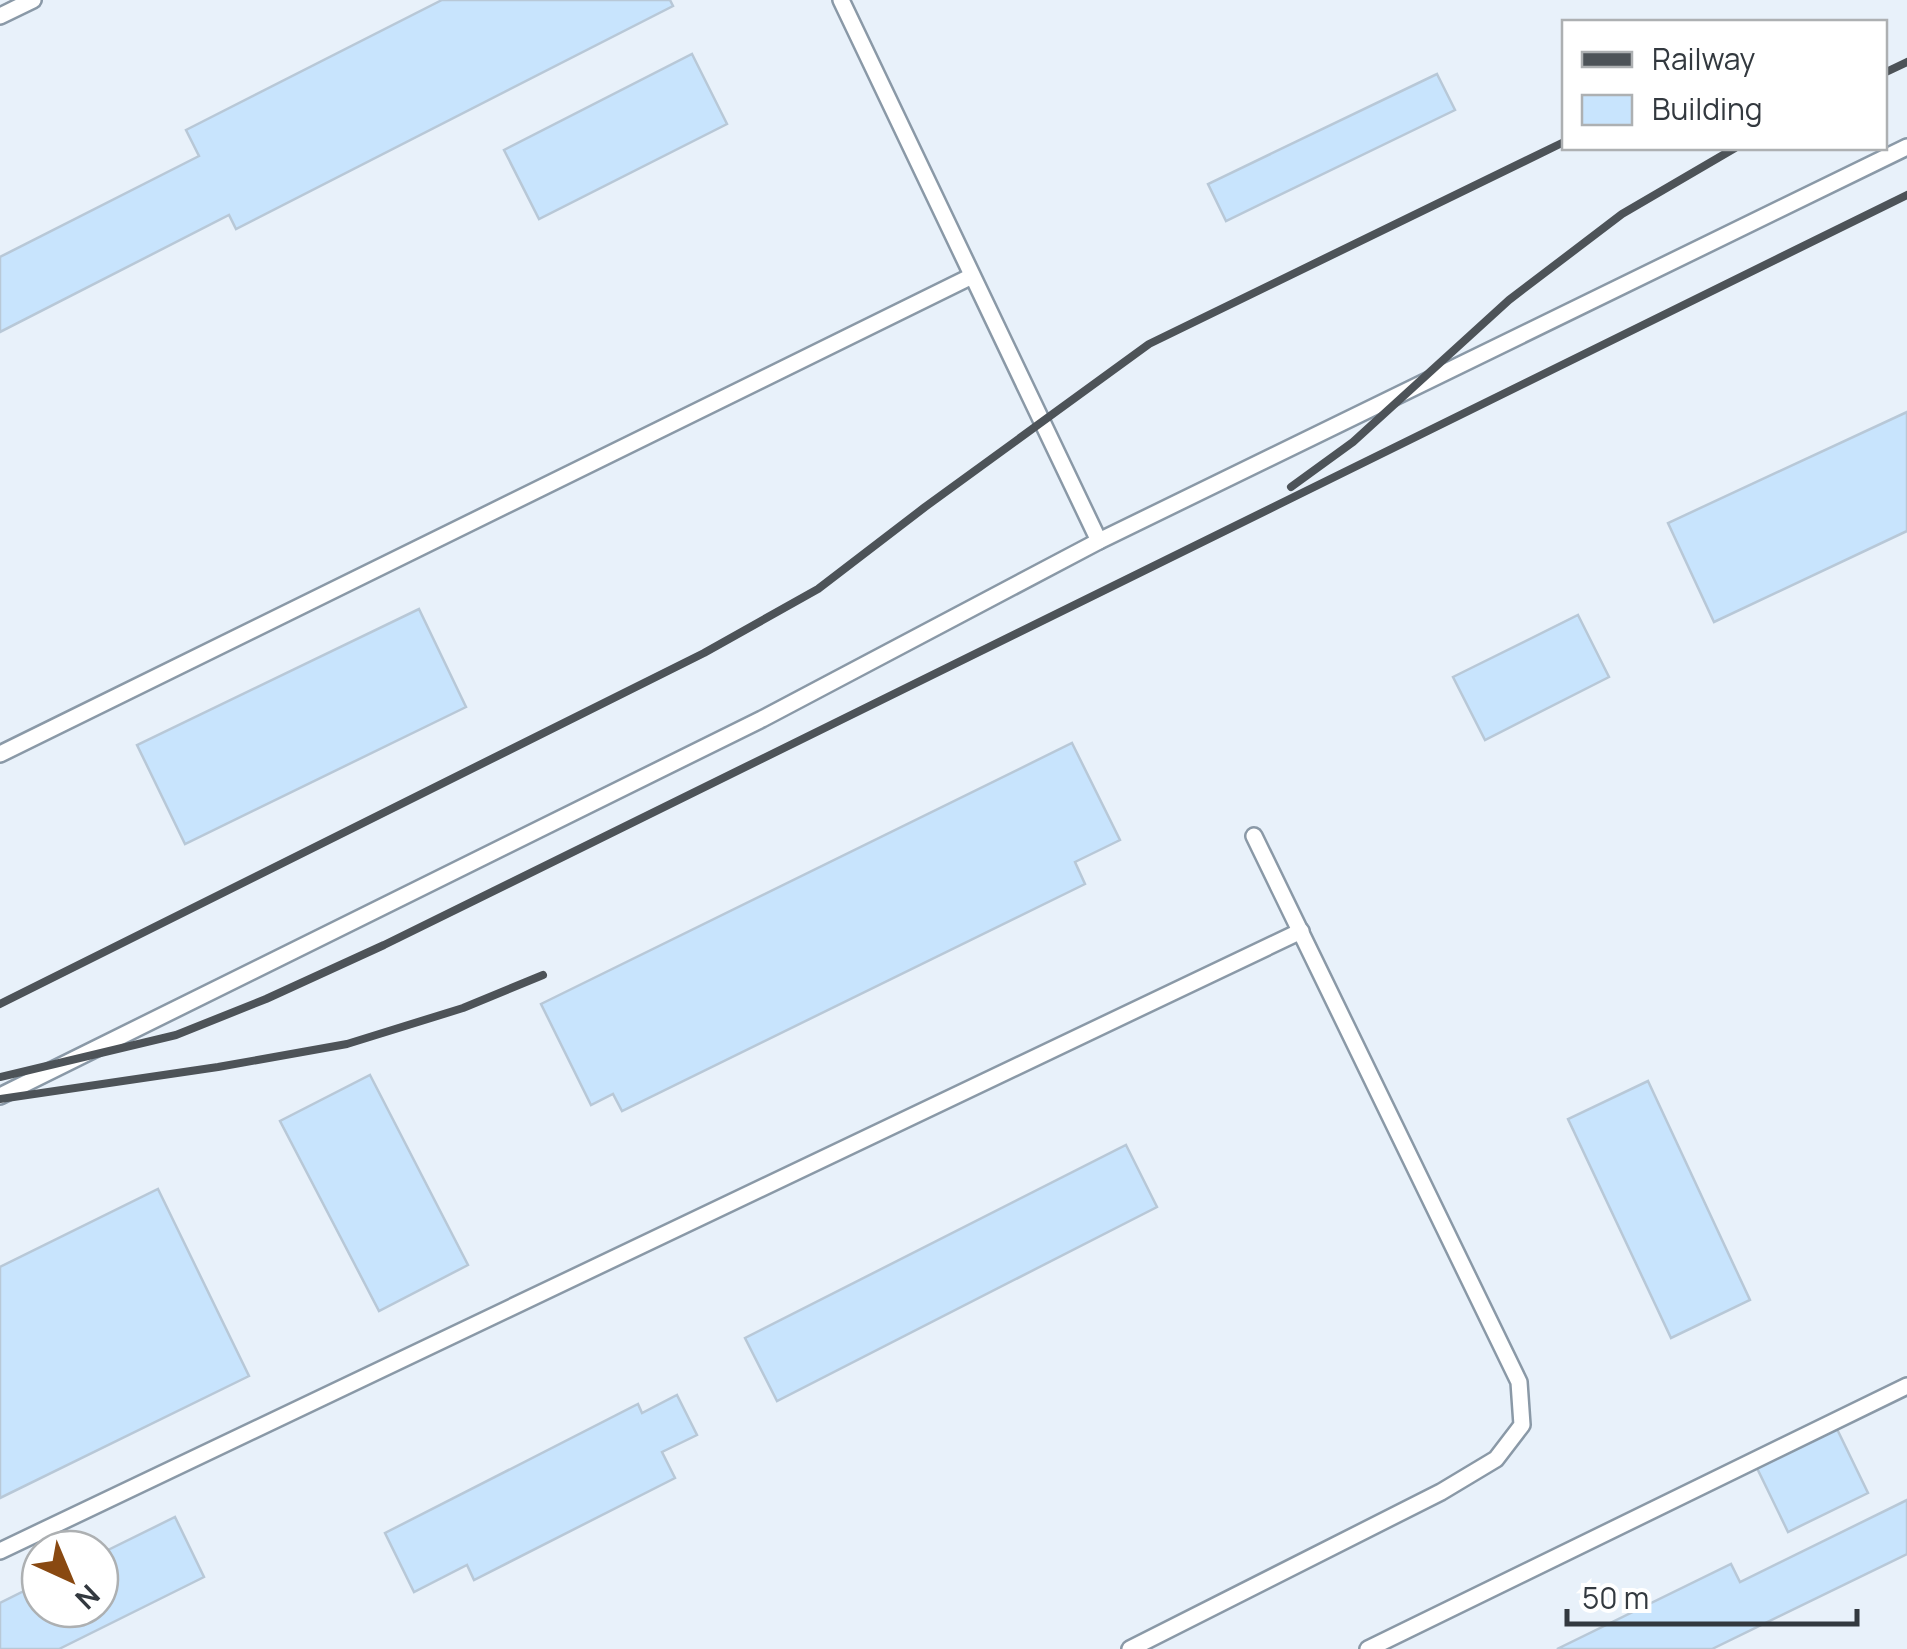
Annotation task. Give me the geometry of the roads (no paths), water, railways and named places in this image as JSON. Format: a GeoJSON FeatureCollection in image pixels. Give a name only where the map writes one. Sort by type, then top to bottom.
{"type":"FeatureCollection","features":[{"type":"Feature","properties":{"kind":"lane"},"geometry":{"type":"LineString","coordinates":[[0,16],[33,0]]}},
{"type":"Feature","properties":{"kind":"lane"},"geometry":{"type":"LineString","coordinates":[[841,0],[1099,541]]}},
{"type":"Feature","properties":{"kind":"lane"},"geometry":{"type":"LineString","coordinates":[[0,1096],[762,719],[1099,541],[1907,147]]}},
{"type":"Feature","properties":{"kind":"lane"},"geometry":{"type":"LineString","coordinates":[[0,754],[972,276]]}},
{"type":"Feature","properties":{"kind":"lane"},"geometry":{"type":"LineString","coordinates":[[1130,1649],[1441,1492],[1496,1459],[1522,1424],[1520,1382],[1254,836]]}},
{"type":"Feature","properties":{"kind":"lane"},"geometry":{"type":"LineString","coordinates":[[0,1551],[1301,932]]}},
{"type":"Feature","properties":{"kind":"lane"},"geometry":{"type":"LineString","coordinates":[[1368,1649],[1907,1386]]}},
{"type":"Feature","properties":{"kind":"railway"},"geometry":{"type":"LineString","coordinates":[[1887,72],[1907,62]]}},
{"type":"Feature","properties":{"kind":"railway"},"geometry":{"type":"LineString","coordinates":[[0,1004],[704,653],[818,589],[1149,344],[1562,143]]}},
{"type":"Feature","properties":{"kind":"railway"},"geometry":{"type":"LineString","coordinates":[[1291,487],[1353,442],[1509,300],[1622,214],[1732,150]]}},
{"type":"Feature","properties":{"kind":"railway"},"geometry":{"type":"LineString","coordinates":[[0,1077],[176,1035],[384,945],[1907,195]]}},
{"type":"Feature","properties":{"kind":"railway"},"geometry":{"type":"LineString","coordinates":[[0,1099],[347,1044],[463,1008],[543,975]]}}]}
